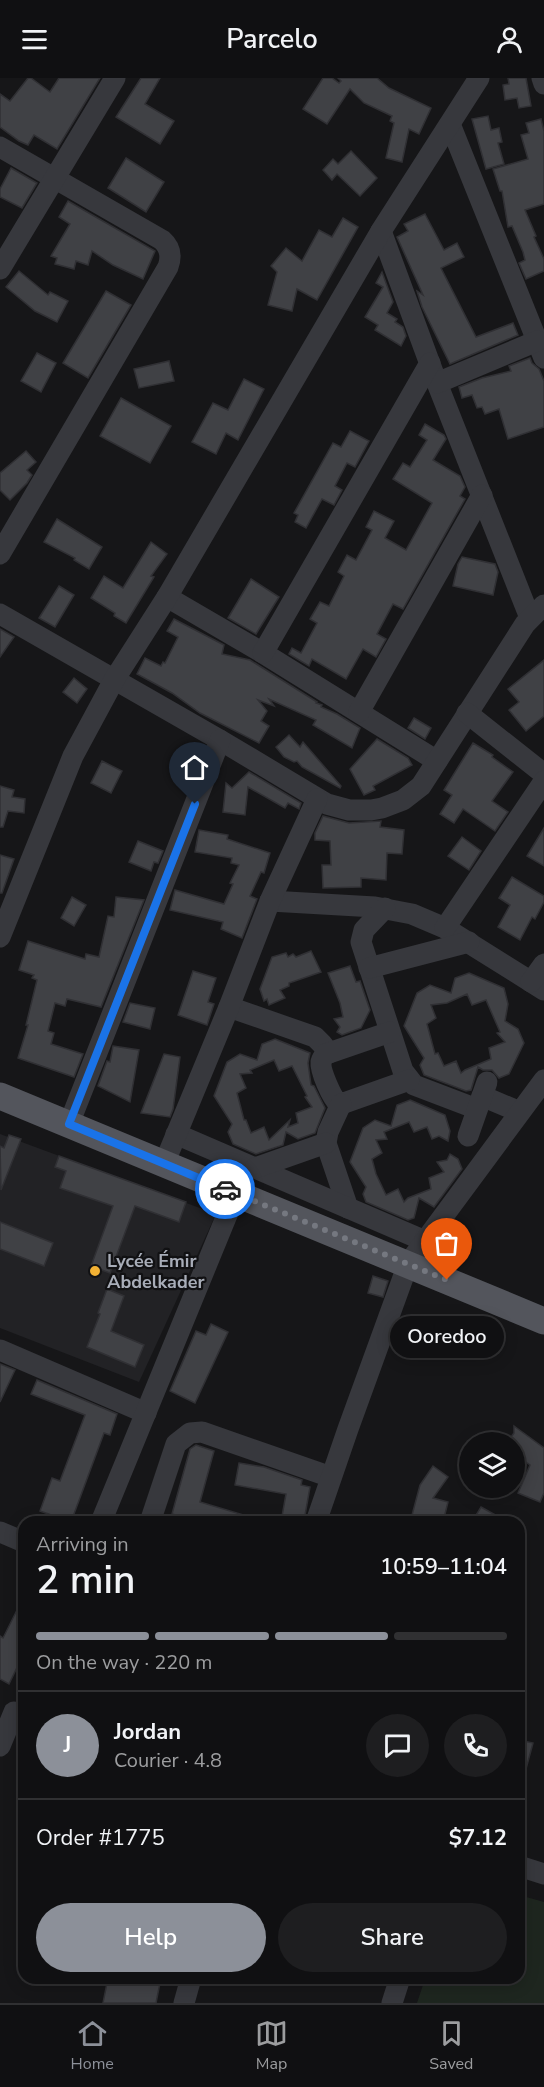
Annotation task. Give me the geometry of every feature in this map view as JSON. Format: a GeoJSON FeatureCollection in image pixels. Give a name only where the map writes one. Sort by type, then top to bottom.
{"type":"FeatureCollection","features":[{"type":"Feature","properties":{"kind":"main road"},"geometry":{"type":"LineString","coordinates":[[0,1096],[544,1321]]}},
{"type":"Feature","properties":{"kind":"street"},"geometry":{"type":"LineString","coordinates":[[0,269],[116,78]]}},
{"type":"Feature","properties":{"kind":"street"},"geometry":{"type":"LineString","coordinates":[[0,937],[73,756],[114,680],[167,597],[381,231],[479,78]]}},
{"type":"Feature","properties":{"kind":"street"},"geometry":{"type":"LineString","coordinates":[[542,78],[544,84]]}},
{"type":"Feature","properties":{"kind":"street"},"geometry":{"type":"LineString","coordinates":[[263,653],[433,373],[541,349],[450,124]]}},
{"type":"Feature","properties":{"kind":"street"},"geometry":{"type":"LineString","coordinates":[[0,147],[162,240],[168,247],[170,262],[0,554]]}},
{"type":"Feature","properties":{"kind":"street"},"geometry":{"type":"LineString","coordinates":[[0,614],[220,740],[317,800],[360,811],[382,808],[413,794],[421,786],[467,713],[537,611],[482,495],[433,373],[381,231]]}},
{"type":"Feature","properties":{"kind":"street"},"geometry":{"type":"LineString","coordinates":[[359,712],[482,495]]}},
{"type":"Feature","properties":{"kind":"street"},"geometry":{"type":"LineString","coordinates":[[167,597],[263,653],[437,761]]}},
{"type":"Feature","properties":{"kind":"street"},"geometry":{"type":"LineString","coordinates":[[467,713],[544,774]]}},
{"type":"Feature","properties":{"kind":"street"},"geometry":{"type":"LineString","coordinates":[[69,1124],[220,740]]}},
{"type":"Feature","properties":{"kind":"street"},"geometry":{"type":"LineString","coordinates":[[446,928],[544,781]]}},
{"type":"Feature","properties":{"kind":"street"},"geometry":{"type":"LineString","coordinates":[[164,1164],[270,901],[317,800]]}},
{"type":"Feature","properties":{"kind":"street"},"geometry":{"type":"LineString","coordinates":[[270,901],[385,908],[411,914],[446,928],[538,986],[544,964]]}},
{"type":"Feature","properties":{"kind":"street"},"geometry":{"type":"LineString","coordinates":[[385,908],[364,930],[361,938],[403,1071],[409,1080],[421,1088],[482,1096],[520,1112]]}},
{"type":"Feature","properties":{"kind":"street"},"geometry":{"type":"LineString","coordinates":[[369,968],[469,942]]}},
{"type":"Feature","properties":{"kind":"street"},"geometry":{"type":"LineString","coordinates":[[229,1007],[315,1037],[329,1053]]}},
{"type":"Feature","properties":{"kind":"street"},"geometry":{"type":"LineString","coordinates":[[341,1104],[333,1098],[322,1068],[323,1057],[390,1032]]}},
{"type":"Feature","properties":{"kind":"street"},"geometry":{"type":"LineString","coordinates":[[348,1208],[326,1143],[328,1131],[341,1104],[409,1080]]}},
{"type":"Feature","properties":{"kind":"street"},"geometry":{"type":"LineString","coordinates":[[318,1516],[408,1264],[544,1080]]}},
{"type":"Feature","properties":{"kind":"street"},"geometry":{"type":"LineString","coordinates":[[482,1096],[469,1134],[498,1144]]}},
{"type":"Feature","properties":{"kind":"street"},"geometry":{"type":"LineString","coordinates":[[176,1134],[425,1241]]}},
{"type":"Feature","properties":{"kind":"street"},"geometry":{"type":"LineString","coordinates":[[255,1168],[326,1143]]}},
{"type":"Feature","properties":{"kind":"street"},"geometry":{"type":"LineString","coordinates":[[103,1516],[236,1193]]}},
{"type":"Feature","properties":{"kind":"street"},"geometry":{"type":"LineString","coordinates":[[0,1350],[146,1413]]}},
{"type":"Feature","properties":{"kind":"street"},"geometry":{"type":"LineString","coordinates":[[152,1516],[176,1444],[190,1433],[202,1432],[331,1477]]}},
{"type":"Feature","properties":{"kind":"street"},"geometry":{"type":"LineString","coordinates":[[0,1532],[18,1540]]}},
{"type":"Feature","properties":{"kind":"street"},"geometry":{"type":"LineString","coordinates":[[0,1746],[13,1711]]}},
{"type":"Feature","properties":{"kind":"street"},"geometry":{"type":"LineString","coordinates":[[525,1868],[544,1874]]}},
{"type":"Feature","properties":{"kind":"street"},"geometry":{"type":"LineString","coordinates":[[184,2003],[189,1984]]}},
{"type":"Feature","properties":{"kind":"street"},"geometry":{"type":"LineString","coordinates":[[392,2003],[398,1984]]}},
{"type":"Feature","properties":{"kind":"shaded area","name":"Lycée Émir Abdelkader"},"geometry":{"type":"Polygon","coordinates":[[[0,1134],[216,1214],[139,1382],[0,1328],[0,1134]]]}},
{"type":"Feature","properties":{"kind":"shaded area"},"geometry":{"type":"Polygon","coordinates":[[[525,1897],[544,1902],[544,2003],[417,2003],[423,1984],[525,1984],[525,1897]]]}},
{"type":"Feature","properties":{"kind":"building"},"geometry":{"type":"Polygon","coordinates":[[[28,78],[50,92],[59,78],[100,78],[57,149],[34,135],[28,145],[0,127],[0,94],[10,101],[28,78]]]}},
{"type":"Feature","properties":{"kind":"building"},"geometry":{"type":"Polygon","coordinates":[[[141,78],[160,78],[145,104],[174,121],[160,144],[116,117],[141,78]]]}},
{"type":"Feature","properties":{"kind":"building"},"geometry":{"type":"Polygon","coordinates":[[[323,78],[332,78],[339,83],[341,81],[338,78],[377,78],[389,88],[431,108],[419,134],[409,129],[402,162],[386,158],[394,123],[390,121],[392,116],[364,103],[350,89],[327,124],[303,109],[323,78]]]}},
{"type":"Feature","properties":{"kind":"building"},"geometry":{"type":"Polygon","coordinates":[[[508,78],[526,78],[531,106],[519,108],[517,98],[505,100],[503,85],[509,84],[508,78]]]}},
{"type":"Feature","properties":{"kind":"building"},"geometry":{"type":"Polygon","coordinates":[[[488,116],[491,130],[499,128],[502,142],[498,143],[504,164],[486,169],[472,119],[488,116]]]}},
{"type":"Feature","properties":{"kind":"building"},"geometry":{"type":"Polygon","coordinates":[[[541,119],[544,131],[544,204],[525,210],[544,259],[544,271],[526,279],[519,263],[525,260],[523,252],[512,226],[508,227],[502,191],[500,191],[493,169],[528,159],[521,135],[529,133],[526,123],[541,119]]]}},
{"type":"Feature","properties":{"kind":"building"},"geometry":{"type":"Polygon","coordinates":[[[351,151],[377,178],[360,196],[337,174],[332,180],[323,170],[333,159],[338,164],[351,151]]]}},
{"type":"Feature","properties":{"kind":"building"},"geometry":{"type":"Polygon","coordinates":[[[126,158],[164,182],[146,212],[108,188],[126,158]]]}},
{"type":"Feature","properties":{"kind":"building"},"geometry":{"type":"Polygon","coordinates":[[[11,168],[37,183],[22,208],[0,197],[0,189],[11,168]]]}},
{"type":"Feature","properties":{"kind":"building"},"geometry":{"type":"Polygon","coordinates":[[[68,201],[155,251],[143,279],[113,265],[92,251],[88,265],[76,261],[74,269],[55,264],[57,258],[51,256],[70,224],[59,217],[68,201]]]}},
{"type":"Feature","properties":{"kind":"building"},"geometry":{"type":"Polygon","coordinates":[[[425,214],[444,250],[457,243],[464,257],[441,268],[476,337],[513,323],[518,335],[450,364],[422,307],[417,291],[423,295],[397,237],[408,231],[404,224],[425,214]]]}},
{"type":"Feature","properties":{"kind":"building"},"geometry":{"type":"Polygon","coordinates":[[[343,218],[358,227],[317,300],[297,289],[292,311],[268,305],[277,272],[271,266],[286,248],[302,261],[319,230],[332,237],[343,218]]]}},
{"type":"Feature","properties":{"kind":"building"},"geometry":{"type":"Polygon","coordinates":[[[19,271],[48,295],[50,292],[68,301],[57,322],[35,311],[6,287],[19,271]]]}},
{"type":"Feature","properties":{"kind":"building"},"geometry":{"type":"Polygon","coordinates":[[[382,272],[393,302],[387,313],[397,319],[395,322],[403,327],[406,336],[401,346],[375,330],[378,325],[365,317],[383,287],[376,283],[382,272]]]}},
{"type":"Feature","properties":{"kind":"building"},"geometry":{"type":"Polygon","coordinates":[[[106,291],[131,305],[88,378],[63,363],[106,291]]]}},
{"type":"Feature","properties":{"kind":"building"},"geometry":{"type":"Polygon","coordinates":[[[37,353],[56,363],[41,392],[21,381],[37,353]]]}},
{"type":"Feature","properties":{"kind":"building"},"geometry":{"type":"Polygon","coordinates":[[[530,358],[539,369],[544,381],[544,427],[508,439],[499,409],[485,414],[482,407],[477,408],[472,395],[462,398],[459,387],[482,378],[511,371],[509,366],[530,358]]]}},
{"type":"Feature","properties":{"kind":"building"},"geometry":{"type":"Polygon","coordinates":[[[169,361],[174,381],[139,388],[134,369],[169,361]]]}},
{"type":"Feature","properties":{"kind":"building"},"geometry":{"type":"Polygon","coordinates":[[[244,379],[264,389],[238,440],[226,433],[216,454],[192,442],[213,403],[228,410],[244,379]]]}},
{"type":"Feature","properties":{"kind":"building"},"geometry":{"type":"Polygon","coordinates":[[[121,398],[171,426],[150,463],[100,436],[121,398]]]}},
{"type":"Feature","properties":{"kind":"building"},"geometry":{"type":"Polygon","coordinates":[[[425,424],[444,435],[446,439],[433,460],[460,476],[465,487],[460,496],[465,499],[403,609],[393,604],[377,634],[386,639],[376,657],[363,649],[346,679],[312,659],[309,666],[289,654],[292,648],[301,653],[317,623],[310,619],[320,602],[329,606],[344,576],[338,572],[347,555],[356,560],[372,530],[366,527],[374,511],[394,521],[385,538],[406,550],[432,503],[393,479],[403,463],[410,467],[427,440],[419,435],[425,424]]]}},
{"type":"Feature","properties":{"kind":"building"},"geometry":{"type":"Polygon","coordinates":[[[350,431],[369,441],[355,467],[347,463],[335,486],[342,490],[334,505],[322,499],[306,528],[295,522],[298,515],[294,513],[333,443],[341,447],[350,431]]]}},
{"type":"Feature","properties":{"kind":"building"},"geometry":{"type":"Polygon","coordinates":[[[26,451],[36,462],[27,470],[32,475],[10,500],[0,490],[0,473],[26,451]]]}},
{"type":"Feature","properties":{"kind":"building"},"geometry":{"type":"Polygon","coordinates":[[[57,519],[102,547],[89,569],[74,560],[75,558],[44,542],[57,519]]]}},
{"type":"Feature","properties":{"kind":"building"},"geometry":{"type":"Polygon","coordinates":[[[151,542],[167,554],[151,576],[154,577],[126,623],[91,598],[104,576],[123,588],[151,542]]]}},
{"type":"Feature","properties":{"kind":"building"},"geometry":{"type":"Polygon","coordinates":[[[462,557],[495,564],[498,572],[493,595],[453,586],[462,557]]]}},
{"type":"Feature","properties":{"kind":"building"},"geometry":{"type":"Polygon","coordinates":[[[251,579],[279,597],[256,634],[228,618],[251,579]]]}},
{"type":"Feature","properties":{"kind":"building"},"geometry":{"type":"Polygon","coordinates":[[[59,586],[74,595],[55,627],[39,618],[59,586]]]}},
{"type":"Feature","properties":{"kind":"building"},"geometry":{"type":"Polygon","coordinates":[[[174,619],[224,645],[222,654],[250,660],[322,705],[321,707],[360,728],[352,748],[313,725],[316,720],[269,699],[274,706],[258,700],[267,711],[261,721],[269,726],[259,743],[200,713],[172,693],[137,674],[145,658],[161,666],[163,662],[165,663],[178,637],[167,631],[174,619]]]}},
{"type":"Feature","properties":{"kind":"building"},"geometry":{"type":"Polygon","coordinates":[[[0,629],[14,637],[0,657],[0,629]]]}},
{"type":"Feature","properties":{"kind":"building"},"geometry":{"type":"Polygon","coordinates":[[[544,660],[544,716],[526,731],[509,710],[519,702],[508,689],[544,660]]]}},
{"type":"Feature","properties":{"kind":"building"},"geometry":{"type":"Polygon","coordinates":[[[74,678],[87,689],[77,703],[63,692],[74,678]]]}},
{"type":"Feature","properties":{"kind":"building"},"geometry":{"type":"Polygon","coordinates":[[[414,718],[431,728],[425,739],[408,728],[414,718]]]}},
{"type":"Feature","properties":{"kind":"building"},"geometry":{"type":"Polygon","coordinates":[[[289,735],[300,747],[303,742],[341,786],[340,788],[302,767],[297,761],[294,762],[284,757],[276,747],[289,735]]]}},
{"type":"Feature","properties":{"kind":"building"},"geometry":{"type":"Polygon","coordinates":[[[377,739],[408,758],[412,765],[373,786],[375,790],[364,795],[350,769],[377,739]]]}},
{"type":"Feature","properties":{"kind":"building"},"geometry":{"type":"Polygon","coordinates":[[[473,743],[493,755],[492,757],[513,772],[492,801],[508,812],[495,831],[463,809],[454,823],[440,814],[452,795],[444,790],[473,743]]]}},
{"type":"Feature","properties":{"kind":"building"},"geometry":{"type":"Polygon","coordinates":[[[102,761],[122,771],[111,793],[91,783],[102,761]]]}},
{"type":"Feature","properties":{"kind":"building"},"geometry":{"type":"Polygon","coordinates":[[[249,772],[301,803],[299,809],[288,803],[285,808],[248,787],[245,815],[223,812],[226,783],[232,788],[249,772]]]}},
{"type":"Feature","properties":{"kind":"building"},"geometry":{"type":"Polygon","coordinates":[[[0,786],[14,790],[12,797],[25,799],[24,813],[8,811],[3,827],[0,827],[0,786]]]}},
{"type":"Feature","properties":{"kind":"building"},"geometry":{"type":"Polygon","coordinates":[[[323,816],[349,823],[381,821],[380,827],[404,830],[402,854],[387,853],[386,880],[361,878],[361,887],[323,888],[322,865],[331,865],[330,841],[315,840],[315,833],[323,816]]]}},
{"type":"Feature","properties":{"kind":"building"},"geometry":{"type":"Polygon","coordinates":[[[544,828],[544,866],[527,856],[544,828]]]}},
{"type":"Feature","properties":{"kind":"building"},"geometry":{"type":"Polygon","coordinates":[[[199,830],[228,835],[227,839],[270,853],[264,873],[261,872],[250,896],[257,899],[242,938],[221,929],[223,922],[170,910],[175,890],[224,904],[233,884],[230,883],[239,865],[231,863],[232,858],[195,852],[199,830]]]}},
{"type":"Feature","properties":{"kind":"building"},"geometry":{"type":"Polygon","coordinates":[[[462,837],[481,851],[469,870],[448,856],[462,837]]]}},
{"type":"Feature","properties":{"kind":"building"},"geometry":{"type":"Polygon","coordinates":[[[138,841],[163,851],[158,863],[154,862],[151,871],[129,862],[138,841]]]}},
{"type":"Feature","properties":{"kind":"building"},"geometry":{"type":"Polygon","coordinates":[[[0,855],[14,859],[2,893],[0,893],[0,855]]]}},
{"type":"Feature","properties":{"kind":"building"},"geometry":{"type":"Polygon","coordinates":[[[512,877],[544,896],[544,902],[535,919],[532,917],[520,940],[498,927],[510,905],[499,898],[512,877]]]}},
{"type":"Feature","properties":{"kind":"building"},"geometry":{"type":"Polygon","coordinates":[[[72,897],[86,905],[74,926],[61,918],[72,897]]]}},
{"type":"Feature","properties":{"kind":"building"},"geometry":{"type":"Polygon","coordinates":[[[116,897],[144,900],[101,1007],[67,999],[65,1006],[55,1003],[48,1031],[54,1033],[51,1044],[83,1054],[74,1077],[18,1058],[28,1025],[26,1025],[37,980],[32,978],[34,975],[19,970],[28,941],[85,959],[86,954],[99,957],[108,916],[114,917],[116,897]]]}},
{"type":"Feature","properties":{"kind":"building"},"geometry":{"type":"Polygon","coordinates":[[[311,951],[321,972],[289,983],[289,986],[280,990],[285,998],[269,1005],[267,999],[264,1001],[260,989],[272,957],[286,953],[288,957],[293,954],[296,957],[311,951]]]}},
{"type":"Feature","properties":{"kind":"building"},"geometry":{"type":"Polygon","coordinates":[[[350,966],[356,982],[360,981],[370,1010],[361,1028],[342,1035],[337,1032],[340,1027],[334,1019],[343,1017],[340,1003],[328,973],[350,966]]]}},
{"type":"Feature","properties":{"kind":"building"},"geometry":{"type":"Polygon","coordinates":[[[193,971],[216,978],[208,1002],[214,1004],[207,1025],[178,1015],[193,971]]]}},
{"type":"Feature","properties":{"kind":"building"},"geometry":{"type":"Polygon","coordinates":[[[469,973],[504,988],[508,1004],[505,1021],[518,1029],[524,1043],[509,1074],[499,1078],[492,1070],[483,1070],[478,1067],[471,1090],[466,1091],[424,1075],[420,1065],[424,1058],[404,1026],[417,993],[430,985],[451,993],[455,978],[469,973]],[[467,994],[447,1003],[431,1005],[436,1018],[427,1024],[435,1054],[438,1053],[444,1066],[456,1061],[461,1073],[491,1059],[489,1048],[505,1042],[497,1033],[500,1032],[486,1000],[472,1005],[467,994]]]}},
{"type":"Feature","properties":{"kind":"building"},"geometry":{"type":"Polygon","coordinates":[[[130,1003],[155,1008],[150,1029],[123,1022],[130,1003]]]}},
{"type":"Feature","properties":{"kind":"building"},"geometry":{"type":"Polygon","coordinates":[[[275,1039],[310,1053],[308,1063],[311,1085],[314,1086],[325,1108],[315,1133],[298,1139],[286,1132],[283,1145],[256,1154],[233,1144],[228,1132],[232,1124],[214,1096],[227,1062],[240,1054],[257,1060],[262,1044],[275,1039]],[[274,1060],[250,1070],[252,1073],[240,1074],[246,1088],[237,1093],[244,1120],[251,1133],[264,1127],[269,1140],[290,1120],[288,1127],[298,1123],[296,1113],[312,1107],[305,1097],[307,1096],[292,1066],[279,1071],[274,1060]]]}},
{"type":"Feature","properties":{"kind":"building"},"geometry":{"type":"Polygon","coordinates":[[[113,1046],[139,1050],[130,1102],[98,1086],[107,1061],[110,1062],[113,1046]]]}},
{"type":"Feature","properties":{"kind":"building"},"geometry":{"type":"Polygon","coordinates":[[[164,1054],[180,1057],[170,1117],[141,1113],[164,1054]]]}},
{"type":"Feature","properties":{"kind":"building"},"geometry":{"type":"Polygon","coordinates":[[[410,1100],[445,1115],[450,1131],[448,1141],[439,1136],[432,1139],[427,1127],[414,1132],[409,1122],[384,1132],[387,1139],[376,1140],[382,1153],[372,1159],[386,1195],[398,1189],[404,1202],[408,1198],[431,1189],[429,1178],[444,1172],[437,1162],[447,1160],[450,1154],[458,1159],[462,1169],[434,1207],[419,1198],[414,1218],[408,1220],[366,1202],[363,1194],[366,1187],[350,1162],[363,1128],[375,1120],[391,1126],[397,1105],[410,1100]]]}},
{"type":"Feature","properties":{"kind":"building"},"geometry":{"type":"Polygon","coordinates":[[[9,1135],[21,1139],[1,1190],[0,1146],[4,1148],[9,1135]]]}},
{"type":"Feature","properties":{"kind":"building"},"geometry":{"type":"Polygon","coordinates":[[[59,1156],[186,1202],[179,1222],[135,1206],[110,1273],[91,1266],[113,1206],[60,1188],[66,1171],[55,1167],[59,1156]]]}},
{"type":"Feature","properties":{"kind":"building"},"geometry":{"type":"Polygon","coordinates":[[[0,1222],[53,1243],[44,1266],[0,1249],[0,1222]]]}},
{"type":"Feature","properties":{"kind":"building"},"geometry":{"type":"Polygon","coordinates":[[[373,1276],[388,1281],[383,1297],[368,1293],[373,1276]]]}},
{"type":"Feature","properties":{"kind":"building"},"geometry":{"type":"Polygon","coordinates":[[[107,1289],[124,1296],[111,1331],[144,1345],[135,1367],[87,1347],[107,1289]]]}},
{"type":"Feature","properties":{"kind":"building"},"geometry":{"type":"Polygon","coordinates":[[[211,1324],[228,1332],[195,1403],[170,1391],[196,1331],[206,1335],[211,1324]]]}},
{"type":"Feature","properties":{"kind":"building"},"geometry":{"type":"Polygon","coordinates":[[[0,1364],[15,1370],[0,1402],[0,1364]]]}},
{"type":"Feature","properties":{"kind":"building"},"geometry":{"type":"Polygon","coordinates":[[[37,1380],[117,1414],[110,1435],[104,1433],[73,1516],[54,1516],[40,1511],[52,1478],[60,1481],[85,1415],[31,1394],[37,1380]]]}},
{"type":"Feature","properties":{"kind":"building"},"geometry":{"type":"Polygon","coordinates":[[[514,1426],[522,1432],[514,1432],[514,1426]]]}},
{"type":"Feature","properties":{"kind":"building"},"geometry":{"type":"Polygon","coordinates":[[[525,1434],[544,1448],[544,1493],[540,1502],[525,1496],[525,1477],[530,1465],[525,1462],[525,1434]]]}},
{"type":"Feature","properties":{"kind":"building"},"geometry":{"type":"Polygon","coordinates":[[[196,1445],[214,1451],[200,1502],[247,1516],[172,1514],[190,1449],[196,1445]]]}},
{"type":"Feature","properties":{"kind":"building"},"geometry":{"type":"Polygon","coordinates":[[[239,1463],[264,1467],[302,1480],[301,1485],[310,1487],[305,1516],[282,1516],[286,1494],[235,1485],[239,1463]]]}},
{"type":"Feature","properties":{"kind":"building"},"geometry":{"type":"Polygon","coordinates":[[[433,1466],[448,1477],[433,1498],[448,1502],[444,1516],[412,1516],[420,1485],[433,1466]]]}},
{"type":"Feature","properties":{"kind":"building"},"geometry":{"type":"Polygon","coordinates":[[[481,1507],[497,1516],[476,1516],[481,1507]]]}},
{"type":"Feature","properties":{"kind":"building"},"geometry":{"type":"Polygon","coordinates":[[[18,1608],[18,1665],[9,1684],[0,1679],[0,1636],[3,1638],[18,1608]]]}},
{"type":"Feature","properties":{"kind":"building"},"geometry":{"type":"Polygon","coordinates":[[[525,1741],[533,1743],[525,1773],[525,1741]]]}},
{"type":"Feature","properties":{"kind":"building"},"geometry":{"type":"Polygon","coordinates":[[[107,1984],[160,1984],[156,2003],[103,2003],[107,1984]]]}},
{"type":"Feature","properties":{"kind":"way so far"},"geometry":{"type":"LineString","coordinates":[[225,1189],[447,1280]]}},
{"type":"Feature","properties":{"kind":"place","name":"Lycée Émir Abdelkader"},"geometry":{"type":"Point","coordinates":[95,1271]}},
{"type":"Feature","properties":{"kind":"place","name":"Ooredoo"},"geometry":{"type":"Point","coordinates":[447,1280]}},
{"type":"Feature","properties":{"kind":"route"},"geometry":{"type":"LineString","coordinates":[[195,804],[69,1124],[225,1189]]}}]}
